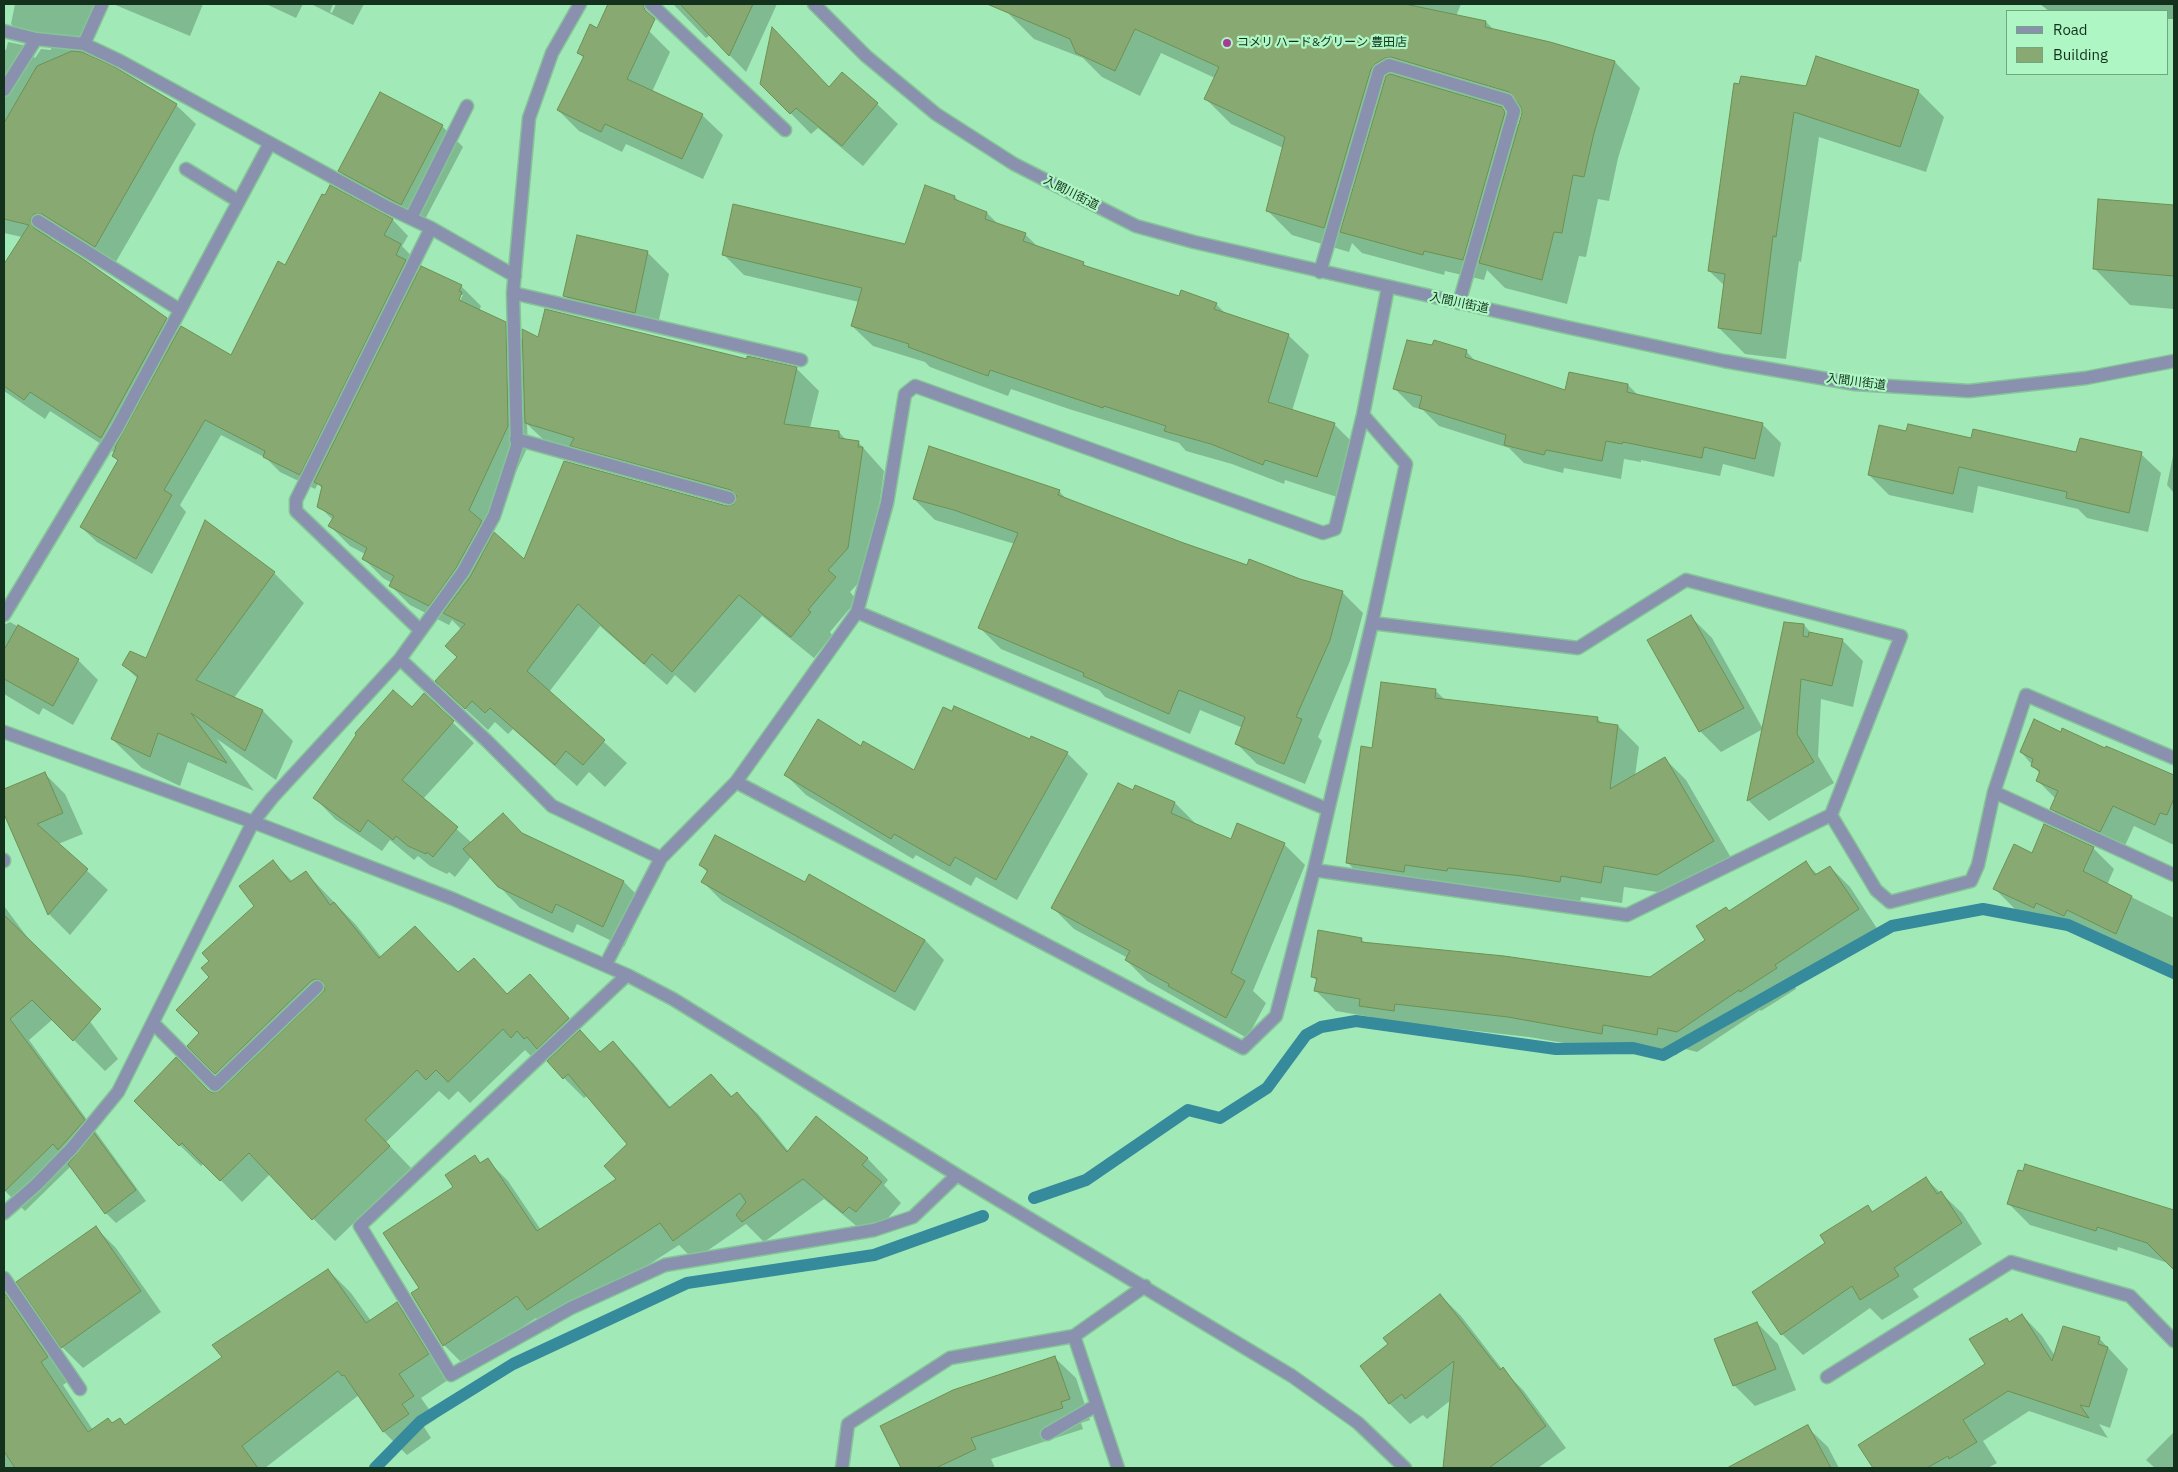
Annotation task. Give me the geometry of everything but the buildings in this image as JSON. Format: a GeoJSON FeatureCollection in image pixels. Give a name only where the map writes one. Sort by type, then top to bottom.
{"type":"FeatureCollection","features":[{"type":"Feature","properties":{"kind":"street"},"geometry":{"type":"LineString","coordinates":[[84,44],[102,4]]}},
{"type":"Feature","properties":{"kind":"street"},"geometry":{"type":"LineString","coordinates":[[4,1213],[36,1185],[72,1148],[118,1092],[154,1024],[253,822],[272,798],[400,660],[463,572],[494,516],[517,446],[513,293],[529,118],[552,53],[580,4]]}},
{"type":"Feature","properties":{"kind":"street"},"geometry":{"type":"LineString","coordinates":[[651,4],[785,130]]}},
{"type":"Feature","properties":{"kind":"street","name":"入間川街道"},"geometry":{"type":"LineString","coordinates":[[814,4],[866,56],[936,114],[1014,164],[1136,226],[1194,242],[1320,272],[1724,361],[1855,384],[1969,391],[2086,378],[2174,361]]}},
{"type":"Feature","properties":{"kind":"street"},"geometry":{"type":"LineString","coordinates":[[4,31],[36,39],[84,44],[431,228],[515,276]]}},
{"type":"Feature","properties":{"kind":"street"},"geometry":{"type":"LineString","coordinates":[[4,90],[36,39]]}},
{"type":"Feature","properties":{"kind":"street"},"geometry":{"type":"LineString","coordinates":[[1320,272],[1379,71],[1389,65],[1507,100],[1514,111],[1459,303]]}},
{"type":"Feature","properties":{"kind":"street"},"geometry":{"type":"LineString","coordinates":[[411,218],[467,106]]}},
{"type":"Feature","properties":{"kind":"street"},"geometry":{"type":"LineString","coordinates":[[4,615],[117,428],[270,143]]}},
{"type":"Feature","properties":{"kind":"street"},"geometry":{"type":"LineString","coordinates":[[186,169],[238,201]]}},
{"type":"Feature","properties":{"kind":"street"},"geometry":{"type":"LineString","coordinates":[[38,221],[180,310]]}},
{"type":"Feature","properties":{"kind":"street"},"geometry":{"type":"LineString","coordinates":[[420,630],[296,511],[296,500],[431,228]]}},
{"type":"Feature","properties":{"kind":"street"},"geometry":{"type":"LineString","coordinates":[[606,964],[661,858],[736,782],[857,612],[887,503],[905,394],[915,386],[1323,533],[1335,528],[1364,415],[1388,287]]}},
{"type":"Feature","properties":{"kind":"street"},"geometry":{"type":"LineString","coordinates":[[513,293],[800,360]]}},
{"type":"Feature","properties":{"kind":"street"},"geometry":{"type":"LineString","coordinates":[[736,782],[1243,1048],[1276,1016],[1314,870],[1372,623],[1406,464],[1364,415]]}},
{"type":"Feature","properties":{"kind":"street"},"geometry":{"type":"LineString","coordinates":[[516,439],[729,498]]}},
{"type":"Feature","properties":{"kind":"street"},"geometry":{"type":"LineString","coordinates":[[1314,870],[1628,915],[1831,815],[1901,636],[1686,580],[1578,648],[1372,623]]}},
{"type":"Feature","properties":{"kind":"street"},"geometry":{"type":"LineString","coordinates":[[857,612],[1327,809]]}},
{"type":"Feature","properties":{"kind":"street"},"geometry":{"type":"LineString","coordinates":[[400,660],[487,741],[552,806],[661,858]]}},
{"type":"Feature","properties":{"kind":"street"},"geometry":{"type":"LineString","coordinates":[[1831,815],[1876,890],[1890,902],[1971,881],[1978,865],[1994,792],[2026,695],[2174,758]]}},
{"type":"Feature","properties":{"kind":"street"},"geometry":{"type":"LineString","coordinates":[[4,732],[253,822],[453,899],[606,964],[673,999],[957,1175],[1145,1286],[1292,1376],[1358,1423],[1405,1468]]}},
{"type":"Feature","properties":{"kind":"street"},"geometry":{"type":"LineString","coordinates":[[1994,792],[2174,875]]}},
{"type":"Feature","properties":{"kind":"street"},"geometry":{"type":"LineString","coordinates":[[627,975],[360,1226],[450,1375],[571,1308],[665,1265],[874,1230],[913,1217],[957,1175]]}},
{"type":"Feature","properties":{"kind":"street"},"geometry":{"type":"LineString","coordinates":[[154,1024],[216,1086],[317,987]]}},
{"type":"Feature","properties":{"kind":"street"},"geometry":{"type":"LineString","coordinates":[[1827,1376],[2011,1262],[2130,1296],[2174,1340]]}},
{"type":"Feature","properties":{"kind":"street"},"geometry":{"type":"LineString","coordinates":[[4,1278],[80,1389]]}},
{"type":"Feature","properties":{"kind":"street"},"geometry":{"type":"LineString","coordinates":[[842,1468],[848,1424],[950,1358],[1074,1336],[1145,1286]]}},
{"type":"Feature","properties":{"kind":"street"},"geometry":{"type":"LineString","coordinates":[[1074,1336],[1118,1468]]}},
{"type":"Feature","properties":{"kind":"street"},"geometry":{"type":"LineString","coordinates":[[1047,1434],[1097,1405]]}},
{"type":"Feature","properties":{"kind":"green space"},"geometry":{"type":"Polygon","coordinates":[[[2040,4],[2174,4],[2174,19],[2168,19],[2168,10],[2048,10],[2040,4]]]}},
{"type":"Feature","properties":{"kind":"waterway"},"geometry":{"type":"LineString","coordinates":[[1034,1198],[1086,1180],[1188,1110],[1220,1118],[1267,1088],[1306,1035],[1321,1027],[1356,1021],[1556,1049],[1633,1048],[1663,1055],[1892,926],[1983,909],[2068,925],[2174,973]]}},
{"type":"Feature","properties":{"kind":"waterway"},"geometry":{"type":"LineString","coordinates":[[375,1468],[421,1421],[513,1364],[687,1283],[874,1255],[983,1216]]}},
{"type":"Feature","properties":{"kind":"place","name":"コメリ ハード&グリーン 豊田店"},"geometry":{"type":"Point","coordinates":[1227,43]}}]}
